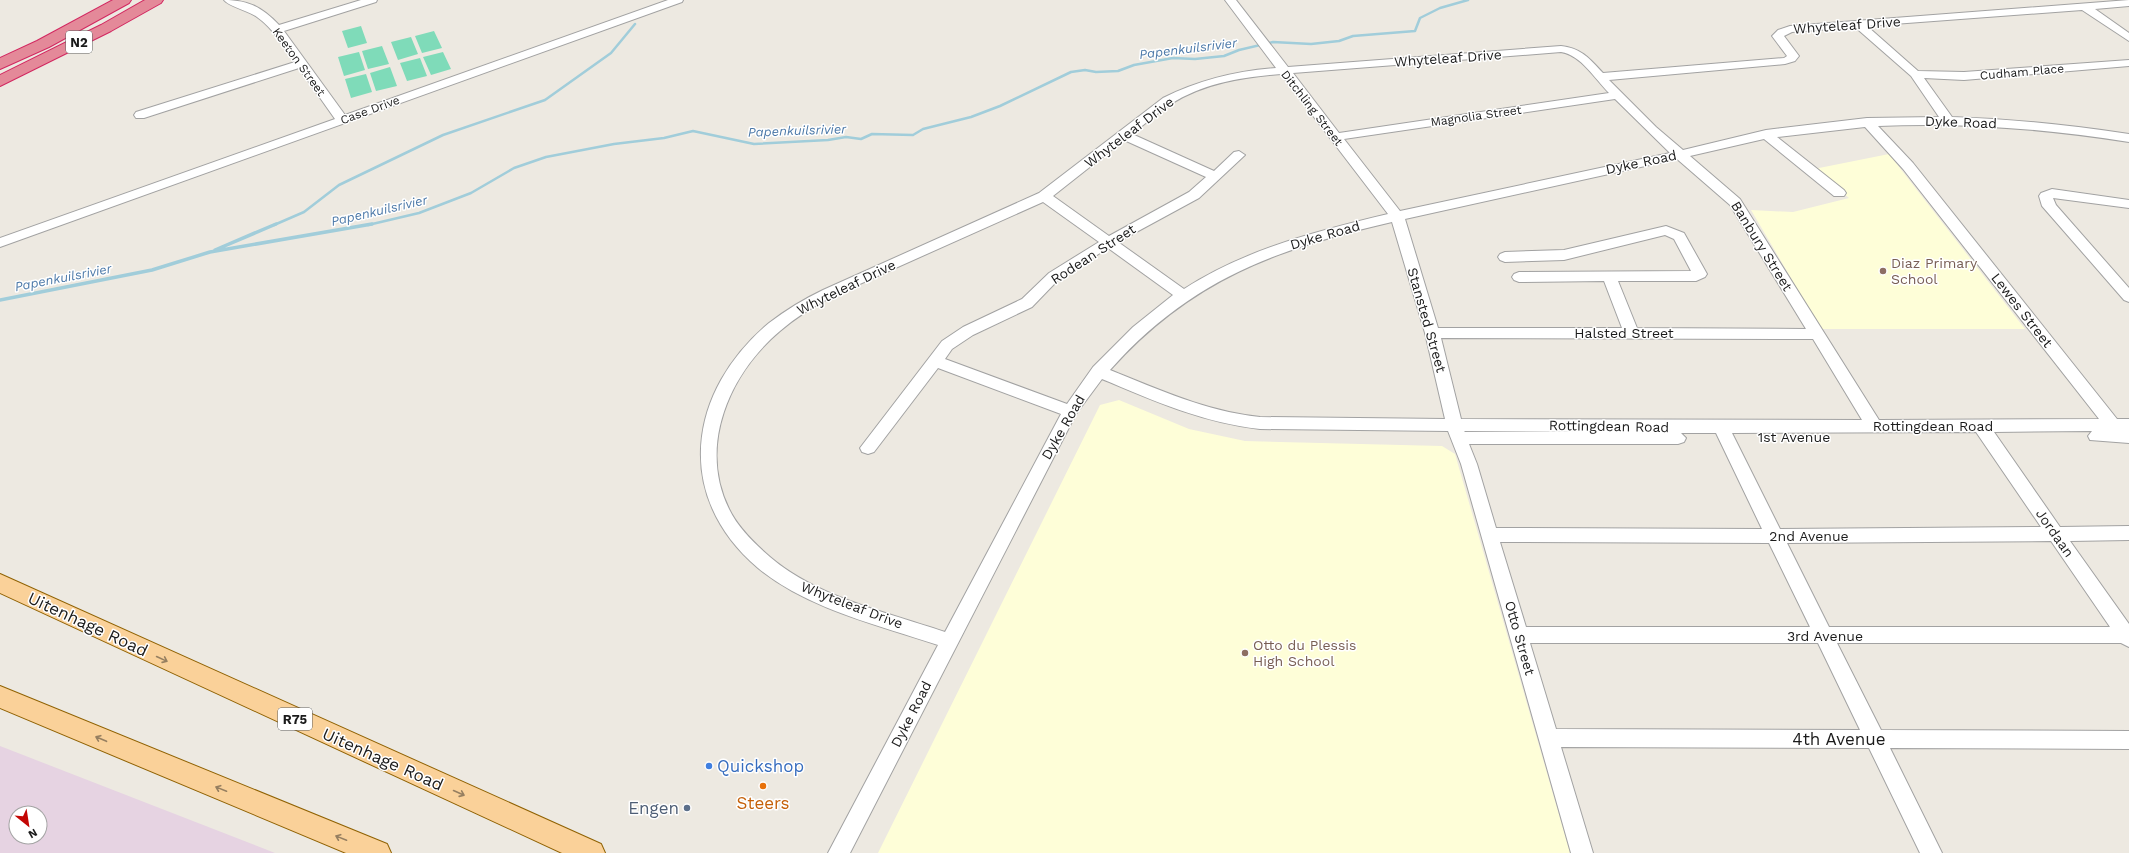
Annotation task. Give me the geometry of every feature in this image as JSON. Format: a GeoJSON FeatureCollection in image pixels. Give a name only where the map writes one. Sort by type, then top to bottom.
{"type":"FeatureCollection","features":[{"type":"Feature","properties":{"kind":"highway"},"geometry":{"type":"LineString","coordinates":[[0,64],[43,44],[124,0]]}},
{"type":"Feature","properties":{"kind":"highway","name":"N2"},"geometry":{"type":"LineString","coordinates":[[0,69],[132,0]]}},
{"type":"Feature","properties":{"kind":"highway"},"geometry":{"type":"LineString","coordinates":[[0,90],[73,51],[152,2]]}},
{"type":"Feature","properties":{"kind":"highway","name":"N2"},"geometry":{"type":"LineString","coordinates":[[0,82],[100,31],[152,2]]}},
{"type":"Feature","properties":{"kind":"main road","name":"Uitenhage Road"},"geometry":{"type":"LineString","coordinates":[[0,583],[226,688],[592,853]]}},
{"type":"Feature","properties":{"kind":"main road"},"geometry":{"type":"LineString","coordinates":[[0,697],[378,853]]}},
{"type":"Feature","properties":{"kind":"street","name":"Keeton Street"},"geometry":{"type":"LineString","coordinates":[[229,0],[256,10],[277,29],[300,64],[342,120]]}},
{"type":"Feature","properties":{"kind":"street"},"geometry":{"type":"LineString","coordinates":[[326,0],[332,12]]}},
{"type":"Feature","properties":{"kind":"street"},"geometry":{"type":"LineString","coordinates":[[277,29],[372,0]]}},
{"type":"Feature","properties":{"kind":"street","name":"Case Drive"},"geometry":{"type":"LineString","coordinates":[[0,243],[678,0]]}},
{"type":"Feature","properties":{"kind":"street","name":"Ditchling Street"},"geometry":{"type":"LineString","coordinates":[[1230,0],[1283,71],[1397,216]]}},
{"type":"Feature","properties":{"kind":"street","name":"Whyteleaf Drive"},"geometry":{"type":"LineString","coordinates":[[949,641],[814,593],[782,575],[756,555],[735,534],[714,497],[708,467],[708,444],[712,424],[723,392],[742,361],[759,341],[795,312],[828,293],[1044,196],[1166,101],[1194,88],[1224,78],[1283,71],[1565,49],[1581,55],[1600,77],[1785,61],[1791,59],[1793,56],[1778,38],[1782,32],[1858,24],[2129,3]]}},
{"type":"Feature","properties":{"kind":"street"},"geometry":{"type":"LineString","coordinates":[[2085,7],[2129,38]]}},
{"type":"Feature","properties":{"kind":"street"},"geometry":{"type":"LineString","coordinates":[[1858,24],[1915,74],[1948,121]]}},
{"type":"Feature","properties":{"kind":"street","name":"Cudham Place"},"geometry":{"type":"LineString","coordinates":[[1915,74],[1964,76],[2129,63]]}},
{"type":"Feature","properties":{"kind":"street"},"geometry":{"type":"LineString","coordinates":[[140,115],[300,64]]}},
{"type":"Feature","properties":{"kind":"street","name":"Banbury Street"},"geometry":{"type":"LineString","coordinates":[[1600,77],[1652,130],[1729,195],[1738,206],[1874,426]]}},
{"type":"Feature","properties":{"kind":"street","name":"Magnolia Street"},"geometry":{"type":"LineString","coordinates":[[1335,137],[1617,95]]}},
{"type":"Feature","properties":{"kind":"street","name":"Dyke Road"},"geometry":{"type":"LineString","coordinates":[[839,853],[1070,411],[1098,371],[1147,322],[1183,296],[1226,270],[1302,240],[1397,216],[1766,134],[1867,122],[1948,121],[2050,128],[2128,140]]}},
{"type":"Feature","properties":{"kind":"street","name":"Lewes Street"},"geometry":{"type":"LineString","coordinates":[[1867,122],[1908,166],[2113,425]]}},
{"type":"Feature","properties":{"kind":"street"},"geometry":{"type":"LineString","coordinates":[[1766,134],[1839,193]]}},
{"type":"Feature","properties":{"kind":"street"},"geometry":{"type":"LineString","coordinates":[[1123,135],[1215,176]]}},
{"type":"Feature","properties":{"kind":"street","name":"Rodean Street"},"geometry":{"type":"LineString","coordinates":[[868,448],[947,345],[957,338],[1027,303],[1054,276],[1108,242],[1194,196],[1239,155]]}},
{"type":"Feature","properties":{"kind":"street"},"geometry":{"type":"LineString","coordinates":[[2129,204],[2058,193],[2046,196],[2046,202],[2129,296]]}},
{"type":"Feature","properties":{"kind":"street"},"geometry":{"type":"LineString","coordinates":[[1044,196],[1183,296]]}},
{"type":"Feature","properties":{"kind":"street","name":"Stansted Street"},"geometry":{"type":"LineString","coordinates":[[1397,216],[1432,333],[1457,431]]}},
{"type":"Feature","properties":{"kind":"street","name":"Case Drive"},"geometry":{"type":"LineString","coordinates":[[0,248],[62,220]]}},
{"type":"Feature","properties":{"kind":"street"},"geometry":{"type":"LineString","coordinates":[[1505,257],[1564,255],[1666,230],[1679,236],[1700,274],[1696,276],[1519,277]]}},
{"type":"Feature","properties":{"kind":"street"},"geometry":{"type":"LineString","coordinates":[[1564,255],[1572,276]]}},
{"type":"Feature","properties":{"kind":"street"},"geometry":{"type":"LineString","coordinates":[[1609,276],[1630,333]]}},
{"type":"Feature","properties":{"kind":"street","name":"Halsted Street"},"geometry":{"type":"LineString","coordinates":[[1432,333],[1816,334]]}},
{"type":"Feature","properties":{"kind":"street"},"geometry":{"type":"LineString","coordinates":[[934,361],[1070,411]]}},
{"type":"Feature","properties":{"kind":"street"},"geometry":{"type":"LineString","coordinates":[[1098,371],[1190,409],[1231,420],[1278,424],[1457,431]]}},
{"type":"Feature","properties":{"kind":"street","name":"Rottingdean Road"},"geometry":{"type":"LineString","coordinates":[[1724,433],[1874,426],[1985,431],[2129,425]]}},
{"type":"Feature","properties":{"kind":"street","name":"1st Avenue"},"geometry":{"type":"LineString","coordinates":[[1457,431],[1724,433],[1985,431],[2129,437]]}},
{"type":"Feature","properties":{"kind":"street","name":"Otto Street"},"geometry":{"type":"LineString","coordinates":[[1457,431],[1469,464],[1520,635],[1582,853]]}},
{"type":"Feature","properties":{"kind":"street","name":"Jordaan"},"geometry":{"type":"LineString","coordinates":[[1985,431],[2128,636]]}},
{"type":"Feature","properties":{"kind":"street"},"geometry":{"type":"LineString","coordinates":[[1724,433],[1931,853]]}},
{"type":"Feature","properties":{"kind":"street","name":"2nd Avenue"},"geometry":{"type":"LineString","coordinates":[[1489,535],[1776,536],[2129,534]]}},
{"type":"Feature","properties":{"kind":"street","name":"3rd Avenue"},"geometry":{"type":"LineString","coordinates":[[1520,635],[2128,636]]}},
{"type":"Feature","properties":{"kind":"street","name":"4th Avenue"},"geometry":{"type":"LineString","coordinates":[[1549,738],[2129,740]]}},
{"type":"Feature","properties":{"kind":"shaded area","name":"Diaz Primary School"},"geometry":{"type":"Polygon","coordinates":[[[1889,154],[2025,329],[1821,329],[1751,210],[1793,212],[1849,198],[1814,169],[1889,154]]]}},
{"type":"Feature","properties":{"kind":"shaded area","name":"Otto du Plessis High School"},"geometry":{"type":"Polygon","coordinates":[[[1119,400],[1189,429],[1245,441],[1442,446],[1455,454],[1570,853],[878,853],[1100,405],[1119,400]]]}},
{"type":"Feature","properties":{"kind":"shaded area"},"geometry":{"type":"Polygon","coordinates":[[[0,746],[275,853],[0,853],[0,746]]]}},
{"type":"Feature","properties":{"kind":"green space"},"geometry":{"type":"Polygon","coordinates":[[[361,26],[367,43],[348,48],[342,31],[361,26]]]}},
{"type":"Feature","properties":{"kind":"green space"},"geometry":{"type":"Polygon","coordinates":[[[434,31],[442,48],[422,53],[415,36],[434,31]]]}},
{"type":"Feature","properties":{"kind":"green space"},"geometry":{"type":"Polygon","coordinates":[[[411,37],[418,54],[398,60],[391,42],[411,37]]]}},
{"type":"Feature","properties":{"kind":"green space"},"geometry":{"type":"Polygon","coordinates":[[[382,46],[389,64],[368,69],[362,51],[382,46]]]}},
{"type":"Feature","properties":{"kind":"green space"},"geometry":{"type":"Polygon","coordinates":[[[359,52],[365,70],[344,76],[338,57],[359,52]]]}},
{"type":"Feature","properties":{"kind":"green space"},"geometry":{"type":"Polygon","coordinates":[[[443,52],[451,69],[431,75],[423,57],[443,52]]]}},
{"type":"Feature","properties":{"kind":"green space"},"geometry":{"type":"Polygon","coordinates":[[[420,58],[427,76],[407,81],[400,63],[420,58]]]}},
{"type":"Feature","properties":{"kind":"green space"},"geometry":{"type":"Polygon","coordinates":[[[390,67],[397,86],[376,91],[370,73],[390,67]]]}},
{"type":"Feature","properties":{"kind":"green space"},"geometry":{"type":"Polygon","coordinates":[[[366,74],[372,92],[351,98],[345,79],[366,74]]]}},
{"type":"Feature","properties":{"kind":"waterway","name":"Papenkuilsrivier"},"geometry":{"type":"LineString","coordinates":[[368,225],[419,213],[471,193],[514,168],[546,157],[614,144],[664,138],[693,131],[754,144],[828,140],[846,137],[861,139],[872,134],[913,135],[923,129],[971,117],[1000,106],[1071,72],[1085,70],[1096,72],[1118,71],[1134,65],[1173,58],[1195,59],[1224,56],[1239,50],[1273,42],[1311,44],[1339,41],[1353,36],[1415,31],[1420,18],[1440,8],[1468,0]]}},
{"type":"Feature","properties":{"kind":"waterway"},"geometry":{"type":"LineString","coordinates":[[274,225],[304,212],[339,185],[443,135],[545,100],[611,53],[635,24]]}},
{"type":"Feature","properties":{"kind":"waterway"},"geometry":{"type":"LineString","coordinates":[[215,250],[276,224]]}},
{"type":"Feature","properties":{"kind":"waterway","name":"Papenkuilsrivier"},"geometry":{"type":"LineString","coordinates":[[0,300],[152,270],[210,252],[372,224]]}},
{"type":"Feature","properties":{"kind":"place","name":"Diaz Primary School"},"geometry":{"type":"Point","coordinates":[1883,271]}},
{"type":"Feature","properties":{"kind":"place","name":"Otto du Plessis High School"},"geometry":{"type":"Point","coordinates":[1245,653]}},
{"type":"Feature","properties":{"kind":"place","name":"Quickshop"},"geometry":{"type":"Point","coordinates":[709,766]}},
{"type":"Feature","properties":{"kind":"place","name":"Steers"},"geometry":{"type":"Point","coordinates":[763,786]}},
{"type":"Feature","properties":{"kind":"place","name":"Engen"},"geometry":{"type":"Point","coordinates":[687,808]}}]}
